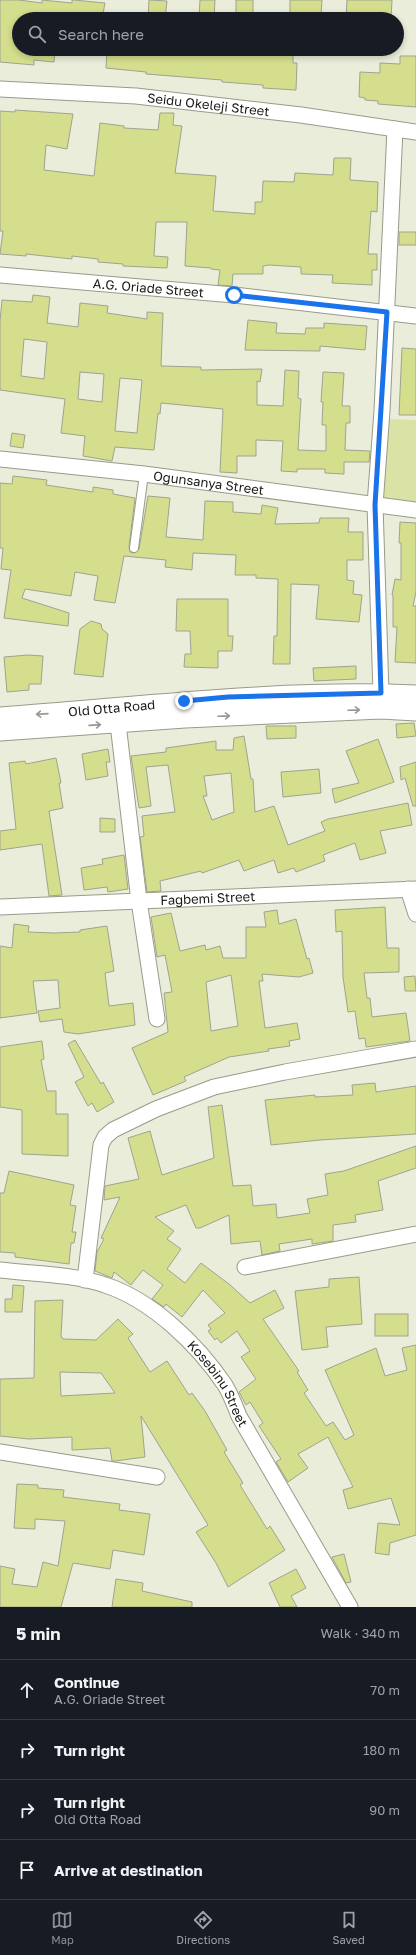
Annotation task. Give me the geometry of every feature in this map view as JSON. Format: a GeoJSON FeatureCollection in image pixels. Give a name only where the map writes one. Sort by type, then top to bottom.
{"type":"FeatureCollection","features":[{"type":"Feature","properties":{"kind":"street","name":"Seidu Okeleji Street"},"geometry":{"type":"LineString","coordinates":[[0,90],[136,96],[300,115],[416,132]]}},
{"type":"Feature","properties":{"kind":"street"},"geometry":{"type":"LineString","coordinates":[[381,693],[375,505],[387,312],[395,129]]}},
{"type":"Feature","properties":{"kind":"street","name":"A.G. Oriade Street"},"geometry":{"type":"LineString","coordinates":[[0,275],[234,295],[416,316]]}},
{"type":"Feature","properties":{"kind":"street","name":"Ogunsanya Street"},"geometry":{"type":"LineString","coordinates":[[0,458],[144,474],[416,510]]}},
{"type":"Feature","properties":{"kind":"street","name":"Old Otta Road"},"geometry":{"type":"LineString","coordinates":[[0,731],[118,724],[228,697],[381,693],[416,695]]}},
{"type":"Feature","properties":{"kind":"street","name":"Old Otta Road"},"geometry":{"type":"LineString","coordinates":[[0,717],[118,708],[416,710]]}},
{"type":"Feature","properties":{"kind":"street"},"geometry":{"type":"LineString","coordinates":[[118,724],[139,901],[158,1019]]}},
{"type":"Feature","properties":{"kind":"street"},"geometry":{"type":"LineString","coordinates":[[412,889],[416,914]]}},
{"type":"Feature","properties":{"kind":"street","name":"Fagbemi Street"},"geometry":{"type":"LineString","coordinates":[[0,907],[412,889]]}},
{"type":"Feature","properties":{"kind":"street"},"geometry":{"type":"LineString","coordinates":[[85,1280],[101,1145],[105,1137],[113,1130],[156,1109],[214,1087],[285,1072],[416,1049]]}},
{"type":"Feature","properties":{"kind":"street"},"geometry":{"type":"LineString","coordinates":[[245,1267],[416,1234]]}},
{"type":"Feature","properties":{"kind":"street","name":"Kosebinu Street"},"geometry":{"type":"LineString","coordinates":[[0,1270],[85,1280],[106,1285],[150,1307],[169,1322],[204,1360],[225,1386],[239,1416],[350,1607]]}},
{"type":"Feature","properties":{"kind":"street"},"geometry":{"type":"LineString","coordinates":[[0,1452],[157,1477]]}},
{"type":"Feature","properties":{"kind":"lane"},"geometry":{"type":"LineString","coordinates":[[134,548],[144,474]]}},
{"type":"Feature","properties":{"kind":"green space"},"geometry":{"type":"Polygon","coordinates":[[[386,419],[416,420],[416,502],[380,500],[386,419]]]}},
{"type":"Feature","properties":{"kind":"building"},"geometry":{"type":"Polygon","coordinates":[[[0,0],[19,0],[42,3],[42,0],[72,3],[72,0],[74,0],[105,3],[103,12],[12,12],[12,56],[54,56],[54,62],[34,60],[34,65],[0,62],[0,0]]]}},
{"type":"Feature","properties":{"kind":"building"},"geometry":{"type":"Polygon","coordinates":[[[149,0],[167,1],[166,12],[148,12],[149,0]]]}},
{"type":"Feature","properties":{"kind":"building"},"geometry":{"type":"Polygon","coordinates":[[[200,0],[215,0],[214,12],[199,12],[200,0]]]}},
{"type":"Feature","properties":{"kind":"building"},"geometry":{"type":"Polygon","coordinates":[[[236,0],[253,0],[253,12],[236,12],[236,0]]]}},
{"type":"Feature","properties":{"kind":"building"},"geometry":{"type":"Polygon","coordinates":[[[290,0],[322,0],[321,12],[290,12],[290,0]]]}},
{"type":"Feature","properties":{"kind":"building"},"geometry":{"type":"Polygon","coordinates":[[[347,0],[392,0],[391,12],[346,12],[347,0]]]}},
{"type":"Feature","properties":{"kind":"building"},"geometry":{"type":"Polygon","coordinates":[[[107,56],[293,56],[293,63],[297,63],[296,90],[263,88],[263,85],[146,74],[146,72],[106,68],[107,56]]]}},
{"type":"Feature","properties":{"kind":"building"},"geometry":{"type":"Polygon","coordinates":[[[400,56],[416,56],[416,107],[378,104],[378,101],[365,100],[365,98],[359,97],[360,72],[380,73],[380,63],[400,64],[400,56]]]}},
{"type":"Feature","properties":{"kind":"building"},"geometry":{"type":"Polygon","coordinates":[[[15,110],[73,114],[67,149],[46,145],[44,170],[94,176],[100,123],[124,126],[124,128],[158,130],[160,113],[174,113],[173,125],[182,126],[175,173],[216,176],[213,211],[255,214],[255,202],[262,202],[263,181],[294,182],[295,173],[333,175],[334,158],[351,158],[350,180],[378,182],[377,212],[371,211],[368,254],[377,254],[377,270],[372,270],[372,285],[332,283],[333,275],[301,274],[301,267],[269,265],[263,266],[263,274],[233,274],[232,286],[218,285],[220,270],[185,266],[187,222],[156,222],[154,256],[168,257],[167,268],[123,266],[123,264],[98,262],[98,259],[72,256],[72,259],[26,254],[26,256],[0,254],[3,231],[0,231],[0,111],[15,112],[15,110]]]}},
{"type":"Feature","properties":{"kind":"building"},"geometry":{"type":"Polygon","coordinates":[[[399,232],[416,232],[416,245],[399,245],[399,232]]]}},
{"type":"Feature","properties":{"kind":"building"},"geometry":{"type":"Polygon","coordinates":[[[33,295],[50,297],[47,323],[78,327],[80,303],[108,306],[107,313],[147,319],[147,312],[163,313],[161,366],[201,367],[201,370],[262,369],[260,382],[257,381],[257,405],[283,406],[285,370],[299,371],[298,398],[301,399],[298,450],[326,451],[326,425],[322,425],[323,402],[321,402],[323,372],[344,373],[342,406],[350,406],[350,423],[346,423],[345,450],[370,451],[369,462],[344,462],[344,474],[325,473],[325,469],[297,469],[297,472],[281,471],[283,441],[256,440],[256,456],[237,456],[237,473],[220,472],[223,409],[161,403],[160,414],[158,413],[154,450],[115,447],[112,461],[83,456],[85,436],[61,433],[65,399],[0,390],[0,321],[2,300],[32,302],[33,295]],[[24,339],[21,376],[44,379],[47,342],[24,339]],[[80,372],[78,399],[102,402],[104,374],[80,372]],[[120,378],[115,431],[137,433],[142,380],[120,378]]]}},
{"type":"Feature","properties":{"kind":"building"},"geometry":{"type":"Polygon","coordinates":[[[248,320],[277,323],[276,333],[305,334],[306,328],[324,328],[324,323],[367,326],[365,350],[320,346],[320,351],[245,350],[248,320]]]}},
{"type":"Feature","properties":{"kind":"building"},"geometry":{"type":"Polygon","coordinates":[[[402,348],[416,349],[416,415],[399,415],[402,348]]]}},
{"type":"Feature","properties":{"kind":"building"},"geometry":{"type":"Polygon","coordinates":[[[12,433],[25,435],[23,448],[10,446],[12,433]]]}},
{"type":"Feature","properties":{"kind":"building"},"geometry":{"type":"Polygon","coordinates":[[[13,476],[47,480],[46,485],[93,492],[93,487],[113,490],[113,494],[135,498],[129,547],[130,552],[134,553],[139,549],[148,496],[170,498],[166,537],[203,540],[205,501],[233,502],[233,512],[261,514],[262,505],[278,508],[275,524],[319,523],[320,518],[349,518],[348,532],[363,532],[363,560],[347,560],[347,580],[354,581],[353,594],[362,595],[359,622],[316,619],[319,585],[291,584],[290,664],[273,664],[274,636],[277,636],[278,579],[256,578],[256,575],[235,575],[236,555],[193,553],[192,570],[165,567],[166,560],[124,556],[115,603],[94,600],[98,576],[75,572],[71,596],[25,589],[22,598],[69,613],[68,626],[4,618],[11,570],[1,569],[3,548],[0,548],[0,483],[12,484],[13,476]]]}},
{"type":"Feature","properties":{"kind":"building"},"geometry":{"type":"Polygon","coordinates":[[[400,522],[416,523],[416,592],[413,606],[416,606],[416,663],[395,662],[397,627],[393,627],[392,595],[395,579],[401,580],[401,543],[399,543],[400,522]]]}},
{"type":"Feature","properties":{"kind":"building"},"geometry":{"type":"Polygon","coordinates":[[[177,599],[228,599],[228,636],[233,636],[232,651],[218,651],[218,668],[184,667],[185,654],[191,654],[190,631],[176,631],[177,599]]]}},
{"type":"Feature","properties":{"kind":"building"},"geometry":{"type":"Polygon","coordinates":[[[91,621],[101,624],[102,629],[108,634],[103,677],[74,674],[80,629],[91,621]]]}},
{"type":"Feature","properties":{"kind":"building"},"geometry":{"type":"Polygon","coordinates":[[[28,655],[43,656],[41,684],[29,684],[29,690],[7,692],[4,657],[28,655]]]}},
{"type":"Feature","properties":{"kind":"building"},"geometry":{"type":"Polygon","coordinates":[[[356,666],[356,679],[314,681],[313,668],[356,666]]]}},
{"type":"Feature","properties":{"kind":"building"},"geometry":{"type":"Polygon","coordinates":[[[414,723],[416,736],[397,738],[396,724],[414,723]]]}},
{"type":"Feature","properties":{"kind":"building"},"geometry":{"type":"Polygon","coordinates":[[[266,726],[296,726],[296,738],[267,739],[266,726]]]}},
{"type":"Feature","properties":{"kind":"building"},"geometry":{"type":"Polygon","coordinates":[[[244,736],[251,779],[253,779],[255,812],[274,806],[288,845],[325,831],[321,822],[328,819],[408,803],[412,825],[380,831],[386,853],[360,860],[355,843],[323,855],[325,861],[296,872],[294,868],[278,873],[274,860],[244,871],[239,860],[202,873],[201,871],[160,881],[161,891],[147,892],[140,837],[144,836],[142,816],[175,812],[168,765],[146,767],[151,806],[139,808],[131,756],[166,752],[166,748],[216,741],[216,750],[233,750],[234,738],[244,736]],[[231,773],[204,776],[207,796],[203,796],[212,820],[234,812],[231,773]]]}},
{"type":"Feature","properties":{"kind":"building"},"geometry":{"type":"Polygon","coordinates":[[[378,739],[394,782],[335,803],[332,789],[359,783],[346,751],[378,739]]]}},
{"type":"Feature","properties":{"kind":"building"},"geometry":{"type":"Polygon","coordinates":[[[108,749],[110,762],[106,762],[108,776],[86,780],[82,754],[108,749]]]}},
{"type":"Feature","properties":{"kind":"building"},"geometry":{"type":"Polygon","coordinates":[[[56,758],[61,783],[59,783],[63,808],[49,811],[62,895],[49,896],[42,844],[0,850],[0,831],[16,829],[9,763],[25,761],[26,764],[56,758]]]}},
{"type":"Feature","properties":{"kind":"building"},"geometry":{"type":"Polygon","coordinates":[[[416,762],[416,806],[413,806],[405,778],[401,780],[400,767],[416,762]]]}},
{"type":"Feature","properties":{"kind":"building"},"geometry":{"type":"Polygon","coordinates":[[[319,769],[321,793],[283,797],[281,772],[319,769]]]}},
{"type":"Feature","properties":{"kind":"building"},"geometry":{"type":"Polygon","coordinates":[[[100,818],[115,819],[115,832],[100,832],[100,818]]]}},
{"type":"Feature","properties":{"kind":"building"},"geometry":{"type":"Polygon","coordinates":[[[124,855],[128,889],[108,892],[107,887],[84,890],[81,868],[103,864],[102,859],[124,855]]]}},
{"type":"Feature","properties":{"kind":"building"},"geometry":{"type":"Polygon","coordinates":[[[385,907],[387,948],[399,948],[399,972],[364,973],[367,998],[370,998],[372,1017],[406,1013],[410,1041],[366,1047],[365,1038],[359,1039],[355,1011],[348,1012],[343,977],[342,931],[336,932],[335,910],[385,907]]]}},
{"type":"Feature","properties":{"kind":"building"},"geometry":{"type":"Polygon","coordinates":[[[277,910],[279,924],[296,919],[307,959],[309,958],[313,973],[299,977],[262,974],[263,981],[259,981],[265,1028],[297,1023],[300,1039],[289,1041],[290,1046],[229,1057],[184,1077],[186,1081],[153,1095],[132,1048],[168,1032],[164,993],[172,992],[165,955],[157,957],[151,917],[171,913],[180,951],[205,945],[206,950],[220,946],[223,958],[246,958],[246,927],[266,927],[264,912],[277,910]],[[231,975],[206,982],[211,1031],[238,1026],[231,975]]]}},
{"type":"Feature","properties":{"kind":"building"},"geometry":{"type":"Polygon","coordinates":[[[14,924],[29,926],[28,932],[54,933],[80,932],[80,930],[107,926],[114,971],[105,973],[109,1006],[133,1003],[135,1025],[78,1034],[64,1032],[62,1019],[40,1022],[38,1011],[60,1008],[58,980],[33,981],[37,1013],[0,1018],[0,946],[12,948],[14,924]]]}},
{"type":"Feature","properties":{"kind":"building"},"geometry":{"type":"Polygon","coordinates":[[[415,976],[416,991],[405,991],[404,977],[415,976]]]}},
{"type":"Feature","properties":{"kind":"building"},"geometry":{"type":"Polygon","coordinates":[[[75,1040],[101,1084],[103,1082],[114,1102],[97,1112],[92,1103],[88,1106],[75,1082],[84,1077],[68,1044],[75,1040]]]}},
{"type":"Feature","properties":{"kind":"building"},"geometry":{"type":"Polygon","coordinates":[[[42,1041],[44,1059],[41,1060],[47,1091],[56,1091],[56,1114],[68,1114],[68,1156],[22,1154],[22,1110],[0,1107],[0,1047],[42,1041]]]}},
{"type":"Feature","properties":{"kind":"building"},"geometry":{"type":"Polygon","coordinates":[[[375,1083],[376,1092],[416,1086],[416,1134],[320,1140],[271,1145],[265,1100],[315,1095],[315,1097],[353,1095],[352,1085],[375,1083]]]}},
{"type":"Feature","properties":{"kind":"building"},"geometry":{"type":"Polygon","coordinates":[[[222,1105],[233,1186],[251,1185],[253,1206],[276,1204],[277,1218],[310,1213],[307,1199],[328,1195],[325,1174],[344,1171],[416,1146],[416,1168],[378,1181],[383,1210],[355,1215],[356,1222],[333,1225],[333,1241],[312,1244],[312,1239],[279,1244],[280,1251],[262,1255],[260,1241],[231,1244],[229,1215],[200,1228],[196,1228],[186,1205],[155,1217],[174,1231],[167,1239],[181,1249],[167,1269],[185,1283],[201,1263],[229,1284],[250,1303],[275,1290],[284,1308],[263,1319],[299,1371],[297,1372],[308,1390],[304,1393],[326,1426],[333,1422],[345,1440],[354,1435],[325,1370],[376,1348],[385,1376],[407,1370],[402,1348],[416,1345],[416,1535],[390,1543],[389,1555],[375,1553],[378,1523],[400,1525],[391,1498],[348,1509],[343,1490],[353,1487],[328,1437],[298,1454],[308,1468],[288,1482],[276,1462],[281,1459],[259,1426],[263,1423],[250,1402],[246,1405],[239,1392],[256,1379],[241,1357],[250,1351],[237,1331],[221,1343],[217,1338],[215,1340],[208,1331],[211,1329],[208,1325],[225,1313],[203,1290],[182,1317],[166,1304],[164,1307],[152,1299],[163,1285],[143,1270],[131,1285],[114,1272],[112,1278],[95,1271],[97,1252],[104,1239],[101,1238],[120,1197],[104,1200],[105,1186],[139,1179],[128,1138],[150,1131],[162,1175],[214,1158],[208,1107],[222,1105]]]}},
{"type":"Feature","properties":{"kind":"building"},"geometry":{"type":"Polygon","coordinates":[[[9,1171],[74,1185],[70,1205],[76,1206],[72,1232],[76,1232],[74,1243],[71,1243],[69,1264],[15,1257],[15,1253],[0,1252],[0,1193],[4,1193],[9,1171]]]}},
{"type":"Feature","properties":{"kind":"building"},"geometry":{"type":"Polygon","coordinates":[[[359,1277],[362,1324],[326,1327],[328,1347],[302,1350],[295,1291],[329,1287],[329,1279],[359,1277]]]}},
{"type":"Feature","properties":{"kind":"building"},"geometry":{"type":"Polygon","coordinates":[[[13,1285],[24,1286],[22,1312],[5,1312],[5,1299],[12,1299],[13,1285]]]}},
{"type":"Feature","properties":{"kind":"building"},"geometry":{"type":"Polygon","coordinates":[[[63,1300],[61,1336],[63,1339],[96,1340],[118,1319],[133,1334],[128,1338],[150,1372],[167,1361],[189,1395],[192,1393],[205,1411],[227,1450],[224,1452],[243,1483],[240,1485],[267,1529],[270,1526],[285,1550],[228,1587],[216,1563],[196,1532],[208,1525],[141,1416],[145,1457],[112,1461],[110,1448],[72,1450],[72,1437],[29,1439],[0,1436],[0,1379],[34,1378],[35,1301],[63,1300]],[[60,1372],[61,1396],[115,1393],[101,1373],[60,1372]]]}},
{"type":"Feature","properties":{"kind":"building"},"geometry":{"type":"Polygon","coordinates":[[[375,1314],[408,1314],[408,1336],[375,1336],[375,1314]]]}},
{"type":"Feature","properties":{"kind":"building"},"geometry":{"type":"Polygon","coordinates":[[[17,1484],[38,1485],[38,1488],[64,1490],[63,1497],[120,1504],[119,1510],[150,1514],[144,1555],[113,1550],[110,1569],[73,1563],[61,1607],[0,1607],[0,1566],[15,1569],[12,1584],[37,1587],[43,1562],[58,1566],[65,1521],[35,1519],[35,1529],[14,1528],[17,1484]]]}},
{"type":"Feature","properties":{"kind":"building"},"geometry":{"type":"Polygon","coordinates":[[[344,1554],[351,1582],[346,1583],[332,1557],[344,1554]]]}},
{"type":"Feature","properties":{"kind":"building"},"geometry":{"type":"Polygon","coordinates":[[[296,1569],[306,1588],[291,1596],[297,1607],[280,1607],[269,1583],[296,1569]]]}},
{"type":"Feature","properties":{"kind":"building"},"geometry":{"type":"Polygon","coordinates":[[[116,1579],[143,1583],[142,1591],[192,1602],[192,1607],[112,1607],[116,1579]]]}},
{"type":"Feature","properties":{"kind":"route"},"geometry":{"type":"LineString","coordinates":[[184,701],[228,697],[381,693],[375,505],[387,312],[234,295]]}}]}
